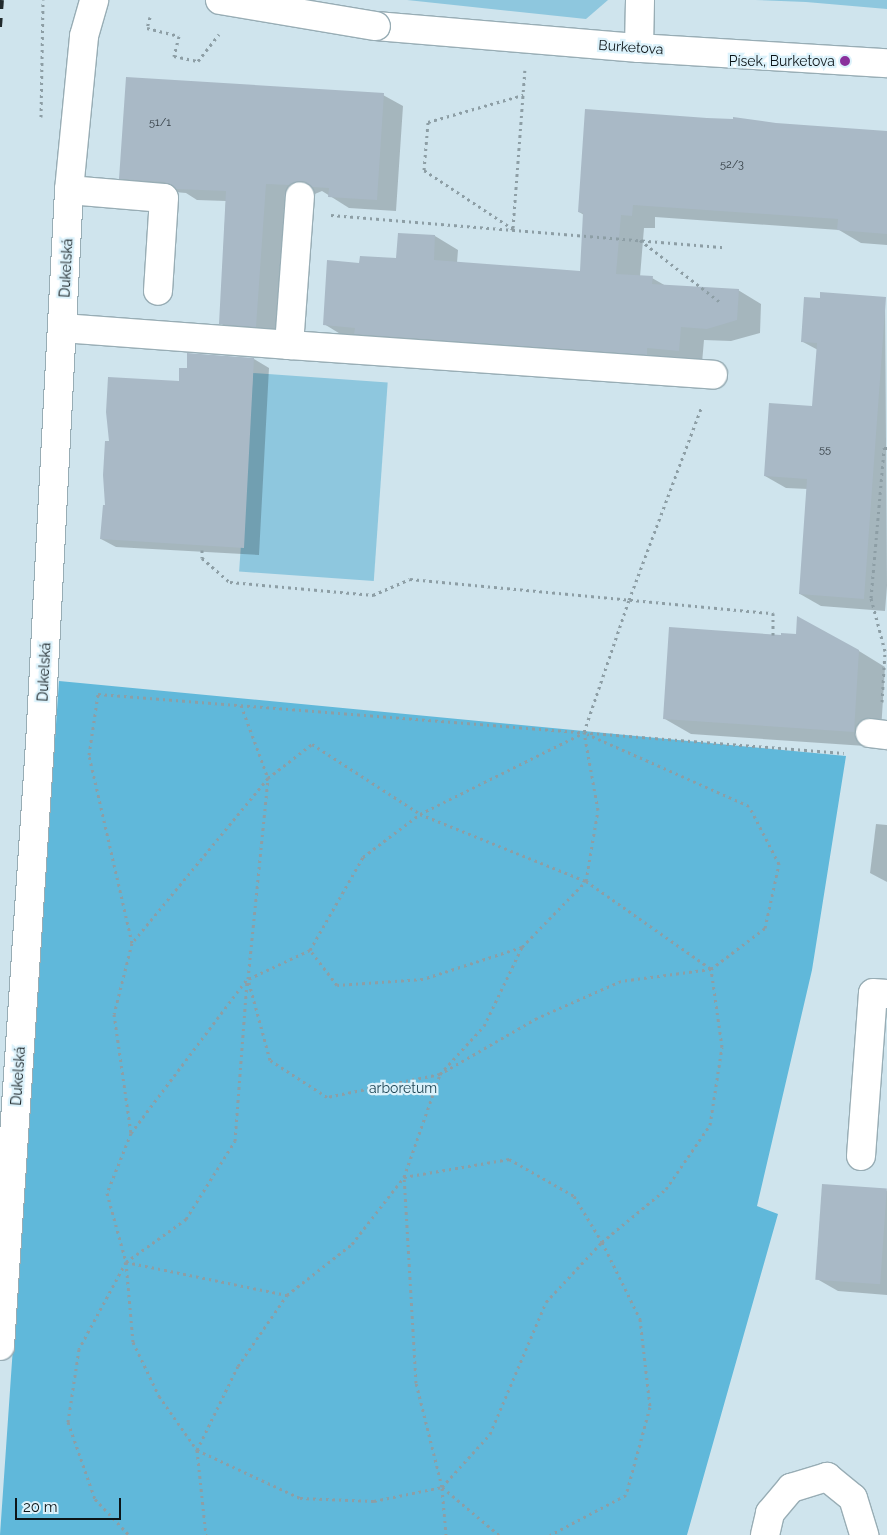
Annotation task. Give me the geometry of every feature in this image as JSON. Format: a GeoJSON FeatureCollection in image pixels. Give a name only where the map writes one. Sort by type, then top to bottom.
{"type":"FeatureCollection","features":[{"type":"Feature","properties":{"kind":"street","name":"Dukelská"},"geometry":{"type":"LineString","coordinates":[[0,1346],[40,744],[70,190],[84,36],[94,0]]}},
{"type":"Feature","properties":{"kind":"street","name":"Burketova"},"geometry":{"type":"LineString","coordinates":[[220,0],[376,26],[639,48],[887,63]]}},
{"type":"Feature","properties":{"kind":"street"},"geometry":{"type":"LineString","coordinates":[[639,48],[640,0]]}},
{"type":"Feature","properties":{"kind":"street"},"geometry":{"type":"LineString","coordinates":[[70,190],[164,198],[158,291]]}},
{"type":"Feature","properties":{"kind":"street"},"geometry":{"type":"LineString","coordinates":[[289,345],[299,204]]}},
{"type":"Feature","properties":{"kind":"street"},"geometry":{"type":"LineString","coordinates":[[63,328],[714,375]]}},
{"type":"Feature","properties":{"kind":"street"},"geometry":{"type":"LineString","coordinates":[[861,1156],[873,993],[887,994]]}},
{"type":"Feature","properties":{"kind":"street"},"geometry":{"type":"LineString","coordinates":[[765,1535],[770,1513],[791,1488],[827,1477],[853,1498],[864,1535]]}},
{"type":"Feature","properties":{"kind":"path"},"geometry":{"type":"LineString","coordinates":[[150,17],[147,28],[179,36],[174,56],[198,61],[222,30]]}},
{"type":"Feature","properties":{"kind":"path"},"geometry":{"type":"LineString","coordinates":[[513,229],[525,70]]}},
{"type":"Feature","properties":{"kind":"path"},"geometry":{"type":"LineString","coordinates":[[513,229],[424,170],[428,122],[523,95]]}},
{"type":"Feature","properties":{"kind":"path"},"geometry":{"type":"LineString","coordinates":[[299,204],[513,229],[724,247]]}},
{"type":"Feature","properties":{"kind":"path"},"geometry":{"type":"LineString","coordinates":[[639,240],[720,302]]}},
{"type":"Feature","properties":{"kind":"path"},"geometry":{"type":"LineString","coordinates":[[197,1450],[238,1366],[287,1295],[352,1244],[404,1177],[440,1074],[484,1026],[522,947],[586,881],[598,810],[584,732],[629,600],[714,375]]}},
{"type":"Feature","properties":{"kind":"path"},"geometry":{"type":"LineString","coordinates":[[879,734],[885,651],[872,598],[884,448],[887,448]]}},
{"type":"Feature","properties":{"kind":"path"},"geometry":{"type":"LineString","coordinates":[[202,550],[202,558],[230,582],[373,595],[410,579],[773,613],[772,635]]}},
{"type":"Feature","properties":{"kind":"path"},"geometry":{"type":"LineString","coordinates":[[132,943],[90,754],[98,694],[847,753]]}},
{"type":"Feature","properties":{"kind":"path"},"geometry":{"type":"LineString","coordinates":[[129,1535],[95,1499],[68,1422],[79,1349],[126,1262],[186,1219],[235,1141],[248,979],[268,778],[241,705]]}},
{"type":"Feature","properties":{"kind":"path"},"geometry":{"type":"LineString","coordinates":[[206,1535],[197,1450],[160,1396],[133,1342],[126,1262],[107,1194],[131,1133],[248,979],[310,950],[363,857],[420,814],[584,732]]}},
{"type":"Feature","properties":{"kind":"path"},"geometry":{"type":"LineString","coordinates":[[248,979],[270,1060],[327,1097],[440,1074],[537,1018],[621,981],[711,969],[765,928],[779,864],[749,806],[584,732]]}},
{"type":"Feature","properties":{"kind":"path"},"geometry":{"type":"LineString","coordinates":[[131,1133],[114,1014],[132,943],[268,778],[312,744],[420,814],[586,881],[711,969],[722,1047],[710,1125],[666,1189],[602,1242],[546,1302],[490,1434],[442,1487],[374,1501],[300,1498],[197,1450]]}},
{"type":"Feature","properties":{"kind":"path"},"geometry":{"type":"LineString","coordinates":[[310,950],[337,985],[423,979],[522,947]]}},
{"type":"Feature","properties":{"kind":"path"},"geometry":{"type":"LineString","coordinates":[[404,1177],[509,1159],[574,1196],[602,1242],[640,1319],[650,1407],[626,1495],[550,1535]]}},
{"type":"Feature","properties":{"kind":"path"},"geometry":{"type":"LineString","coordinates":[[404,1177],[416,1384],[442,1487],[446,1535]]}},
{"type":"Feature","properties":{"kind":"path"},"geometry":{"type":"LineString","coordinates":[[126,1262],[287,1295]]}},
{"type":"Feature","properties":{"kind":"path"},"geometry":{"type":"LineString","coordinates":[[442,1487],[498,1535]]}},
{"type":"Feature","properties":{"kind":"shaded area"},"geometry":{"type":"Polygon","coordinates":[[[407,0],[608,0],[586,19],[407,0]]]}},
{"type":"Feature","properties":{"kind":"shaded area"},"geometry":{"type":"Polygon","coordinates":[[[755,0],[887,0],[887,9],[806,2],[755,0]]]}},
{"type":"Feature","properties":{"kind":"shaded area"},"geometry":{"type":"Polygon","coordinates":[[[253,373],[388,382],[374,581],[239,572],[253,373]]]}},
{"type":"Feature","properties":{"kind":"green space","name":"arboretum"},"geometry":{"type":"Polygon","coordinates":[[[59,681],[846,756],[812,970],[757,1206],[778,1214],[687,1535],[0,1535],[59,681]]]}},
{"type":"Feature","properties":{"kind":"building"},"geometry":{"type":"Polygon","coordinates":[[[126,77],[384,93],[377,200],[328,197],[329,188],[312,187],[302,181],[289,185],[266,184],[256,327],[219,324],[226,191],[176,189],[165,182],[119,179],[126,77]]]}},
{"type":"Feature","properties":{"kind":"building"},"geometry":{"type":"Polygon","coordinates":[[[585,109],[707,118],[733,119],[733,117],[776,123],[887,131],[887,234],[837,230],[838,219],[633,205],[632,216],[621,215],[616,274],[653,276],[652,284],[739,289],[737,320],[707,329],[681,327],[679,351],[647,348],[647,355],[354,334],[355,328],[323,325],[327,260],[359,263],[360,256],[396,258],[398,233],[435,235],[434,260],[580,271],[583,213],[578,212],[585,109]]]}},
{"type":"Feature","properties":{"kind":"building"},"geometry":{"type":"Polygon","coordinates":[[[820,292],[886,297],[864,599],[799,594],[807,479],[764,476],[769,403],[812,406],[817,343],[801,342],[804,297],[820,298],[820,292]]]}},
{"type":"Feature","properties":{"kind":"building"},"geometry":{"type":"Polygon","coordinates":[[[187,353],[254,358],[244,548],[100,539],[103,505],[105,505],[103,475],[105,441],[109,441],[106,412],[108,377],[179,381],[179,368],[187,368],[187,353]]]}},
{"type":"Feature","properties":{"kind":"building"},"geometry":{"type":"Polygon","coordinates":[[[797,616],[859,650],[854,732],[663,719],[669,627],[781,635],[781,633],[796,634],[797,616]]]}},
{"type":"Feature","properties":{"kind":"building"},"geometry":{"type":"Polygon","coordinates":[[[822,1184],[887,1189],[880,1284],[815,1280],[822,1184]]]}},
{"type":"Feature","properties":{"kind":"railway"},"geometry":{"type":"LineString","coordinates":[[0,27],[2,0]]}},
{"type":"Feature","properties":{"kind":"place","name":"Písek, Burketova"},"geometry":{"type":"Point","coordinates":[845,61]}}]}
